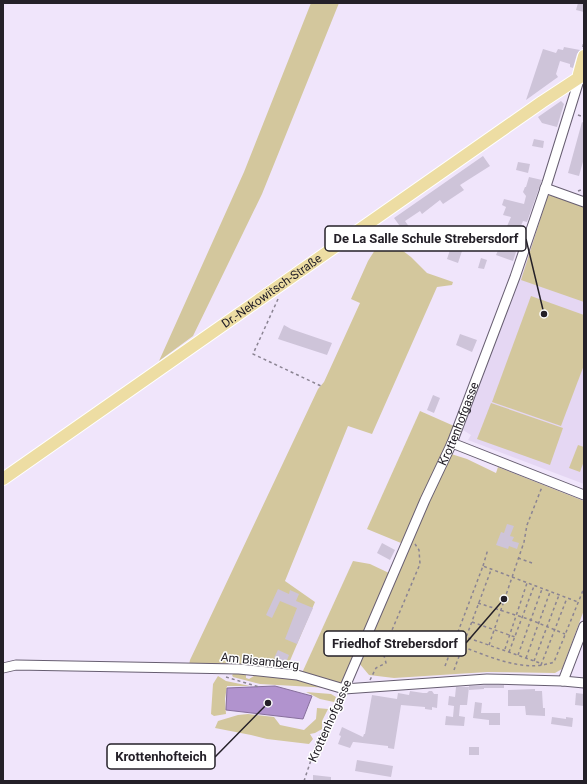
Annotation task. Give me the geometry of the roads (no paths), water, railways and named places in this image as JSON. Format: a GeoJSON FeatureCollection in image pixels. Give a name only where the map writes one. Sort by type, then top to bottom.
{"type":"FeatureCollection","features":[{"type":"Feature","properties":{"kind":"main road","name":"Krottenhofgasse"},"geometry":{"type":"LineString","coordinates":[[582,79],[579,74],[584,56]]}},
{"type":"Feature","properties":{"kind":"main road","name":"Dr.-Nekowitsch-Straße"},"geometry":{"type":"LineString","coordinates":[[3,478],[523,115],[582,79]]}},
{"type":"Feature","properties":{"kind":"street","name":"Krottenhofgasse"},"geometry":{"type":"LineString","coordinates":[[344,689],[408,539],[452,443],[515,276],[582,79]]}},
{"type":"Feature","properties":{"kind":"street"},"geometry":{"type":"LineString","coordinates":[[545,188],[584,202]]}},
{"type":"Feature","properties":{"kind":"street"},"geometry":{"type":"LineString","coordinates":[[452,443],[584,495]]}},
{"type":"Feature","properties":{"kind":"street"},"geometry":{"type":"LineString","coordinates":[[563,681],[584,626]]}},
{"type":"Feature","properties":{"kind":"street","name":"Am Bisamberg"},"geometry":{"type":"LineString","coordinates":[[3,668],[16,665],[239,669],[297,675],[344,689],[488,679],[584,683]]}},
{"type":"Feature","properties":{"kind":"place","name":"De La Salle Schule Strebersdorf"},"geometry":{"type":"Point","coordinates":[544,314]}},
{"type":"Feature","properties":{"kind":"place","name":"Friedhof Strebersdorf"},"geometry":{"type":"Point","coordinates":[504,599]}},
{"type":"Feature","properties":{"kind":"place","name":"Krottenhofteich"},"geometry":{"type":"Point","coordinates":[268,703]}}]}
